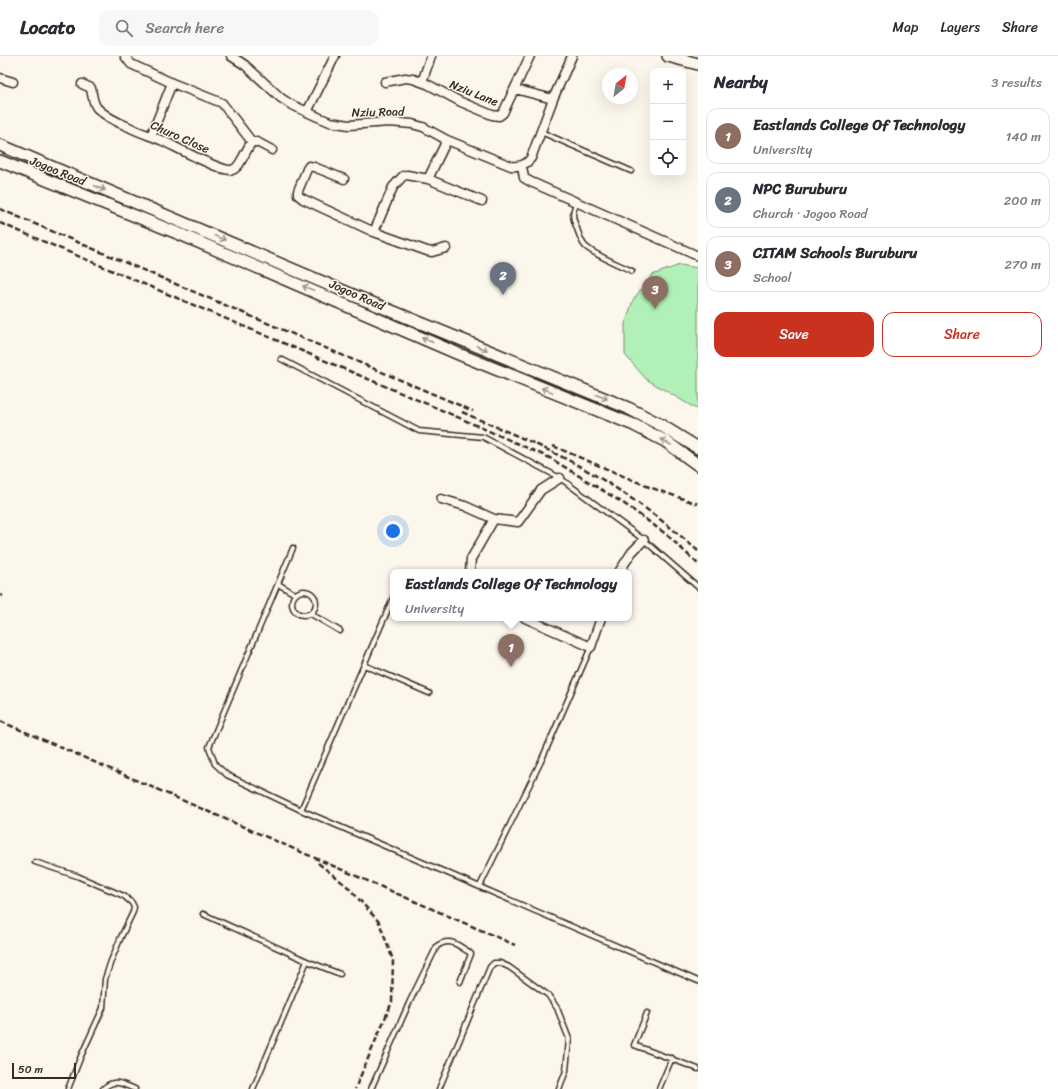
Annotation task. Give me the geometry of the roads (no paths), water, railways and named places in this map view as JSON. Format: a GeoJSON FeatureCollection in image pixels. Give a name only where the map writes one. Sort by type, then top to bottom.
{"type":"FeatureCollection","features":[{"type":"Feature","properties":{"kind":"main road"},"geometry":{"type":"LineString","coordinates":[[668,56],[698,64]]}},
{"type":"Feature","properties":{"kind":"main road","name":"Jogoo Road"},"geometry":{"type":"LineString","coordinates":[[0,145],[360,298],[628,408],[659,424],[698,448]]}},
{"type":"Feature","properties":{"kind":"main road","name":"Jogoo Road"},"geometry":{"type":"LineString","coordinates":[[0,161],[182,235],[461,355],[634,425],[665,441],[698,464]]}},
{"type":"Feature","properties":{"kind":"street"},"geometry":{"type":"LineString","coordinates":[[125,56],[131,64],[172,83],[222,103],[252,142],[257,142],[272,150]]}},
{"type":"Feature","properties":{"kind":"street","name":"Nziu Road"},"geometry":{"type":"LineString","coordinates":[[231,56],[244,65],[281,98],[290,104],[330,122],[349,125],[389,122],[412,124],[423,127],[447,140],[511,166],[522,166]]}},
{"type":"Feature","properties":{"kind":"street"},"geometry":{"type":"LineString","coordinates":[[307,112],[335,56]]}},
{"type":"Feature","properties":{"kind":"street"},"geometry":{"type":"LineString","coordinates":[[422,82],[431,56]]}},
{"type":"Feature","properties":{"kind":"street","name":"Nziu Lane"},"geometry":{"type":"LineString","coordinates":[[385,82],[405,78],[422,82],[447,95],[499,116],[503,113],[530,56]]}},
{"type":"Feature","properties":{"kind":"street"},"geometry":{"type":"LineString","coordinates":[[572,56],[553,99],[531,158],[528,163],[522,166],[524,178],[698,256]]}},
{"type":"Feature","properties":{"kind":"street"},"geometry":{"type":"LineString","coordinates":[[0,78],[13,82]]}},
{"type":"Feature","properties":{"kind":"street"},"geometry":{"type":"LineString","coordinates":[[151,136],[172,83]]}},
{"type":"Feature","properties":{"kind":"street","name":"Churo Close"},"geometry":{"type":"LineString","coordinates":[[82,84],[91,88],[93,101],[102,112],[129,128],[151,136],[219,167],[231,170],[237,167],[252,142]]}},
{"type":"Feature","properties":{"kind":"street"},"geometry":{"type":"LineString","coordinates":[[515,89],[553,99]]}},
{"type":"Feature","properties":{"kind":"street"},"geometry":{"type":"LineString","coordinates":[[428,179],[447,140]]}},
{"type":"Feature","properties":{"kind":"street"},"geometry":{"type":"LineString","coordinates":[[344,180],[310,166],[307,169],[298,195],[302,199],[374,232],[427,251],[432,252],[446,248]]}},
{"type":"Feature","properties":{"kind":"street"},"geometry":{"type":"LineString","coordinates":[[374,232],[388,196],[398,180],[407,176],[428,179],[482,202]]}},
{"type":"Feature","properties":{"kind":"street"},"geometry":{"type":"LineString","coordinates":[[441,499],[465,506],[494,519],[518,522],[541,490],[560,478]]}},
{"type":"Feature","properties":{"kind":"street"},"geometry":{"type":"LineString","coordinates":[[470,569],[471,559],[494,519]]}},
{"type":"Feature","properties":{"kind":"street"},"geometry":{"type":"LineString","coordinates":[[621,569],[632,552],[644,540]]}},
{"type":"Feature","properties":{"kind":"street"},"geometry":{"type":"LineString","coordinates":[[533,621],[591,647],[601,621]]}},
{"type":"Feature","properties":{"kind":"lane"},"geometry":{"type":"LineString","coordinates":[[541,132],[631,171]]}},
{"type":"Feature","properties":{"kind":"lane"},"geometry":{"type":"LineString","coordinates":[[577,202],[573,209],[572,216],[585,246],[591,251],[632,271]]}},
{"type":"Feature","properties":{"kind":"lane"},"geometry":{"type":"LineString","coordinates":[[281,358],[419,431],[482,436],[560,478],[644,540],[698,587]]}},
{"type":"Feature","properties":{"kind":"lane"},"geometry":{"type":"LineString","coordinates":[[293,548],[209,747],[215,764],[227,775],[301,810],[698,981]]}},
{"type":"Feature","properties":{"kind":"lane"},"geometry":{"type":"LineString","coordinates":[[278,584],[295,594]]}},
{"type":"Feature","properties":{"kind":"lane"},"geometry":{"type":"LineString","coordinates":[[303,590],[311,592],[316,599],[316,608],[311,614],[302,616],[294,611],[291,602],[295,594],[303,590]]}},
{"type":"Feature","properties":{"kind":"lane"},"geometry":{"type":"LineString","coordinates":[[301,810],[390,605]]}},
{"type":"Feature","properties":{"kind":"lane"},"geometry":{"type":"LineString","coordinates":[[311,614],[340,631]]}},
{"type":"Feature","properties":{"kind":"lane"},"geometry":{"type":"LineString","coordinates":[[480,886],[542,759],[591,647]]}},
{"type":"Feature","properties":{"kind":"lane"},"geometry":{"type":"LineString","coordinates":[[364,666],[429,693]]}},
{"type":"Feature","properties":{"kind":"lane"},"geometry":{"type":"LineString","coordinates":[[35,862],[77,876],[108,889],[128,899],[134,907],[111,961],[106,979],[103,1008],[68,1089]]}},
{"type":"Feature","properties":{"kind":"lane"},"geometry":{"type":"LineString","coordinates":[[203,914],[307,961],[340,974]]}},
{"type":"Feature","properties":{"kind":"lane"},"geometry":{"type":"LineString","coordinates":[[371,1089],[410,1001],[437,946],[441,943],[450,942],[471,954],[460,982]]}},
{"type":"Feature","properties":{"kind":"lane"},"geometry":{"type":"LineString","coordinates":[[253,1089],[307,961]]}},
{"type":"Feature","properties":{"kind":"lane"},"geometry":{"type":"LineString","coordinates":[[439,1089],[490,966],[494,963],[500,963],[509,967],[548,995],[557,1008],[569,1039],[566,1071],[558,1089]]}},
{"type":"Feature","properties":{"kind":"lane"},"geometry":{"type":"LineString","coordinates":[[647,1013],[634,1045],[698,1069]]}},
{"type":"Feature","properties":{"kind":"lane"},"geometry":{"type":"LineString","coordinates":[[659,1089],[672,1058]]}},
{"type":"Feature","properties":{"kind":"lane"},"geometry":{"type":"LineString","coordinates":[[102,1089],[112,1082],[120,1083],[135,1089]]}},
{"type":"Feature","properties":{"kind":"railway"},"geometry":{"type":"LineString","coordinates":[[0,209],[473,411]]}},
{"type":"Feature","properties":{"kind":"railway"},"geometry":{"type":"LineString","coordinates":[[0,223],[446,412],[550,458],[623,503],[666,534],[698,564]]}},
{"type":"Feature","properties":{"kind":"railway"},"geometry":{"type":"LineString","coordinates":[[462,412],[520,437],[592,473],[648,510],[698,551]]}},
{"type":"Feature","properties":{"kind":"railway"},"geometry":{"type":"LineString","coordinates":[[553,446],[649,487],[698,504]]}},
{"type":"Feature","properties":{"kind":"railway"},"geometry":{"type":"LineString","coordinates":[[0,721],[515,945]]}},
{"type":"Feature","properties":{"kind":"railway"},"geometry":{"type":"LineString","coordinates":[[318,863],[348,887],[379,922],[393,960],[392,1002],[355,1089]]}},
{"type":"Feature","properties":{"kind":"place","name":"NPC Buruburu"},"geometry":{"type":"Point","coordinates":[503,295]}},
{"type":"Feature","properties":{"kind":"place","name":"CITAM Schools Buruburu"},"geometry":{"type":"Point","coordinates":[655,309]}},
{"type":"Feature","properties":{"kind":"place","name":"Eastlands College Of Technology"},"geometry":{"type":"Point","coordinates":[511,667]}}]}
